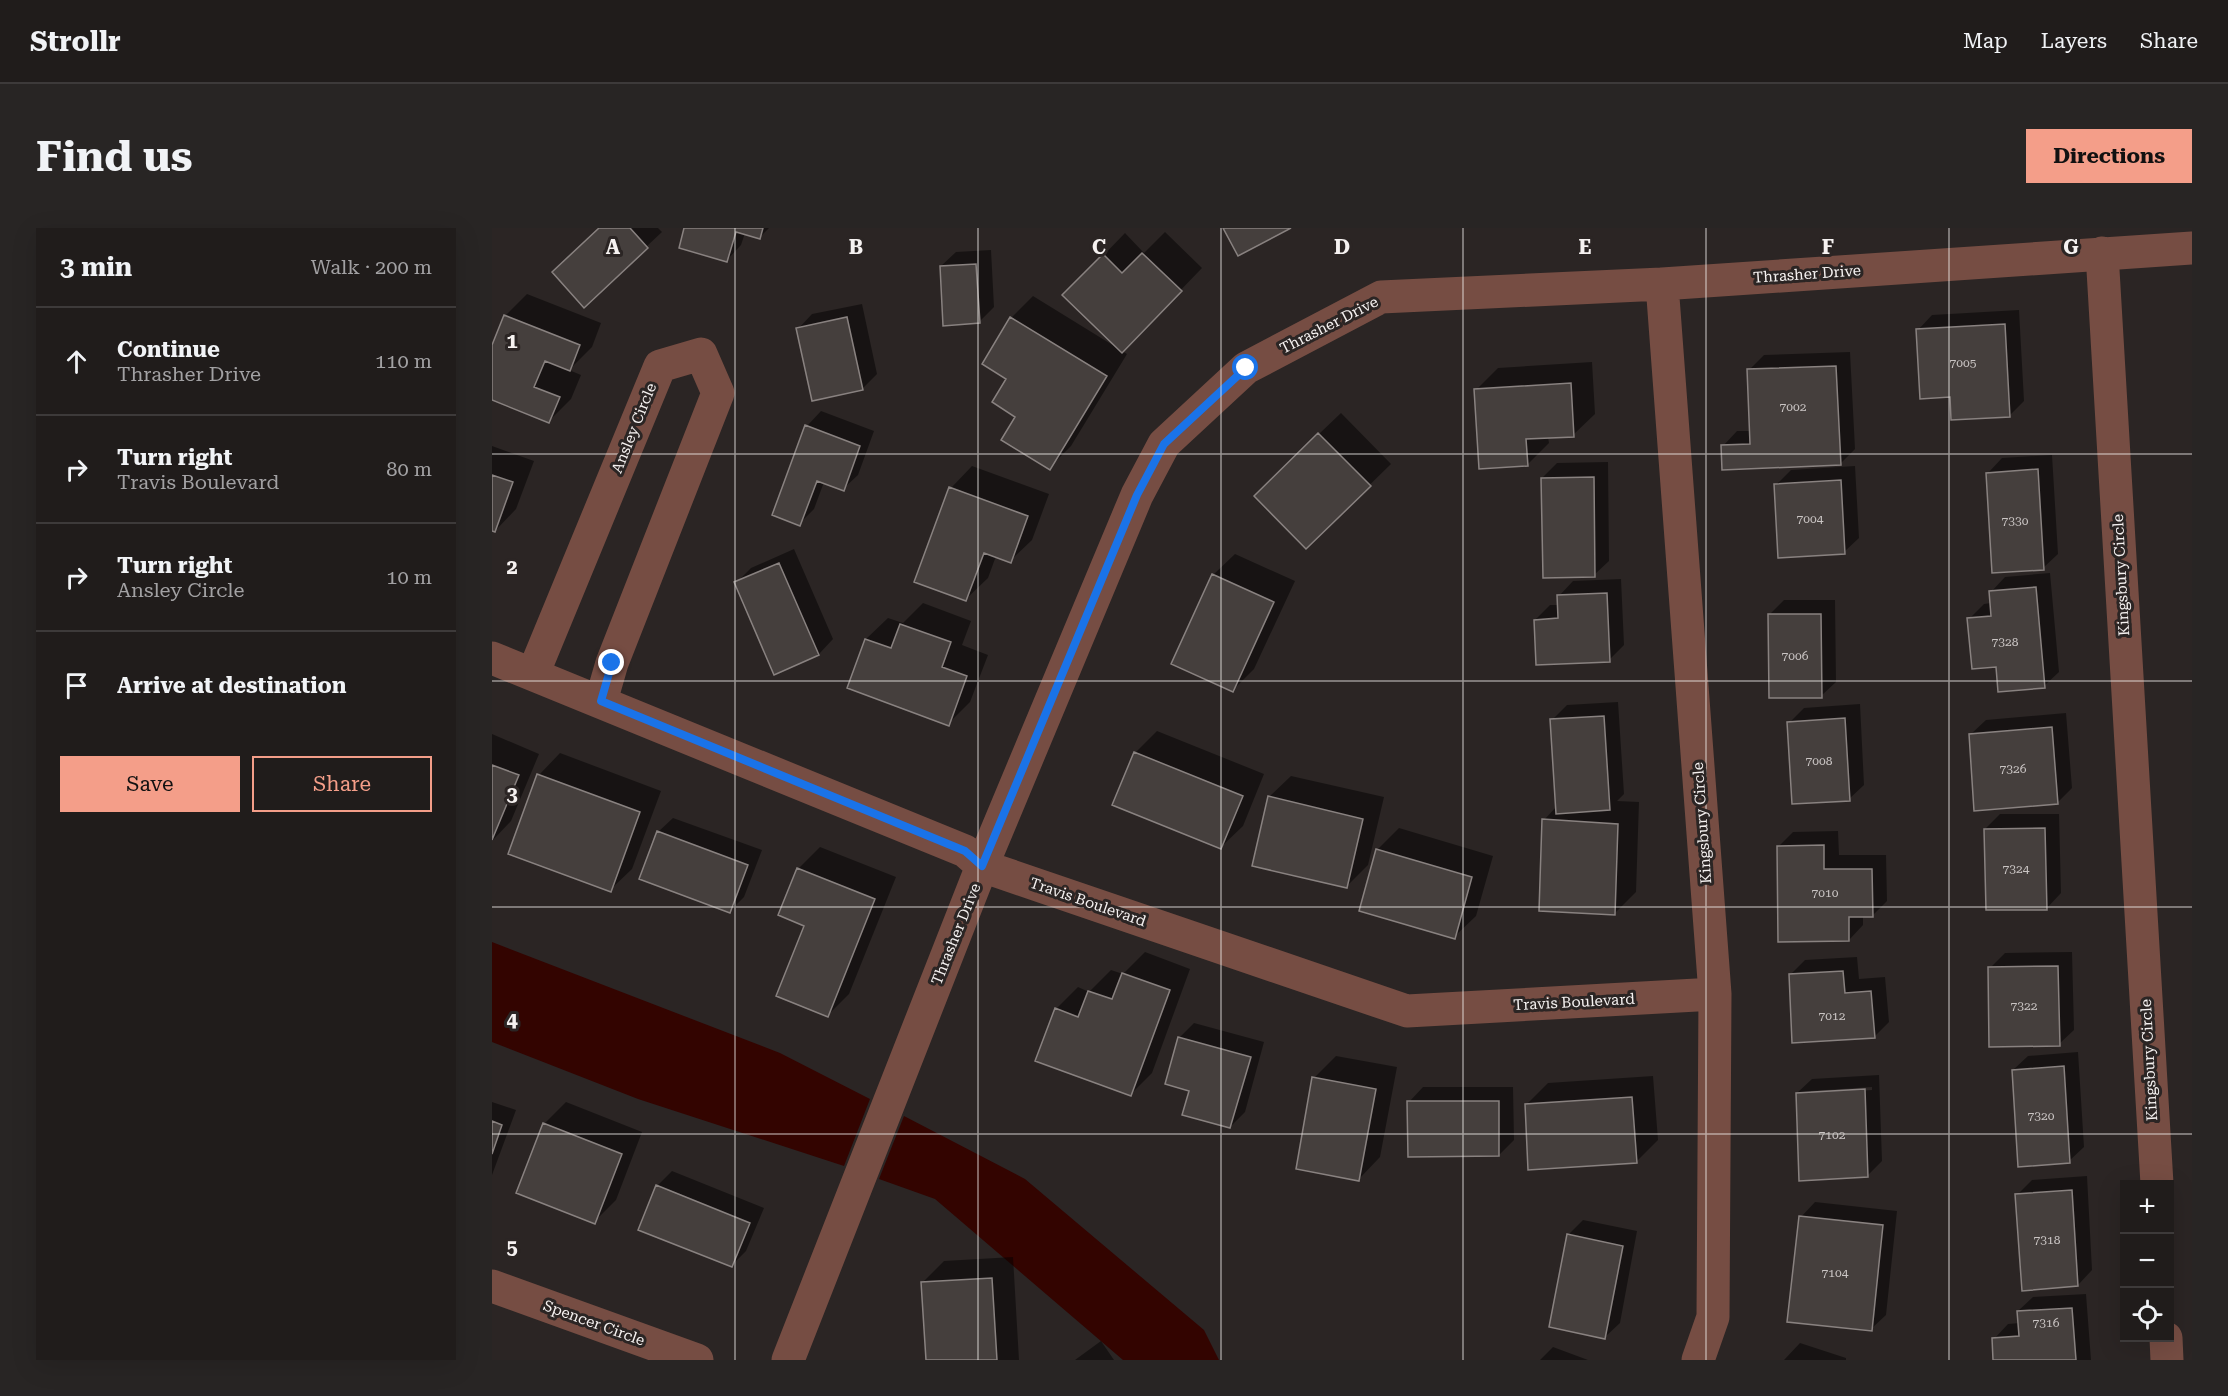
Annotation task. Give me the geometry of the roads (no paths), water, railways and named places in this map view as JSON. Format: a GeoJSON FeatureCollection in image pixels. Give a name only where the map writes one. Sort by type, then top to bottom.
{"type":"FeatureCollection","features":[{"type":"Feature","properties":{"kind":"street","name":"Thrasher Drive"},"geometry":{"type":"LineString","coordinates":[[788,1360],[982,866],[1137,495],[1164,444],[1246,368],[1381,297],[1662,284],[2192,248]]}},
{"type":"Feature","properties":{"kind":"street","name":"Kingsbury Circle"},"geometry":{"type":"LineString","coordinates":[[2102,253],[2157,1180]]}},
{"type":"Feature","properties":{"kind":"street","name":"Kingsbury Circle"},"geometry":{"type":"LineString","coordinates":[[1662,284],[1715,994],[1713,1317],[1698,1360]]}},
{"type":"Feature","properties":{"kind":"street","name":"Ansley Circle"},"geometry":{"type":"LineString","coordinates":[[533,674],[660,366],[701,354],[718,393],[612,663],[601,701]]}},
{"type":"Feature","properties":{"kind":"street","name":"Travis Boulevard"},"geometry":{"type":"LineString","coordinates":[[492,658],[965,851],[982,866],[1407,1011],[1715,994]]}},
{"type":"Feature","properties":{"kind":"street","name":"Spencer Circle"},"geometry":{"type":"LineString","coordinates":[[492,1286],[697,1360]]}},
{"type":"Feature","properties":{"kind":"street"},"geometry":{"type":"LineString","coordinates":[[2166,1342],[2167,1360]]}}]}
